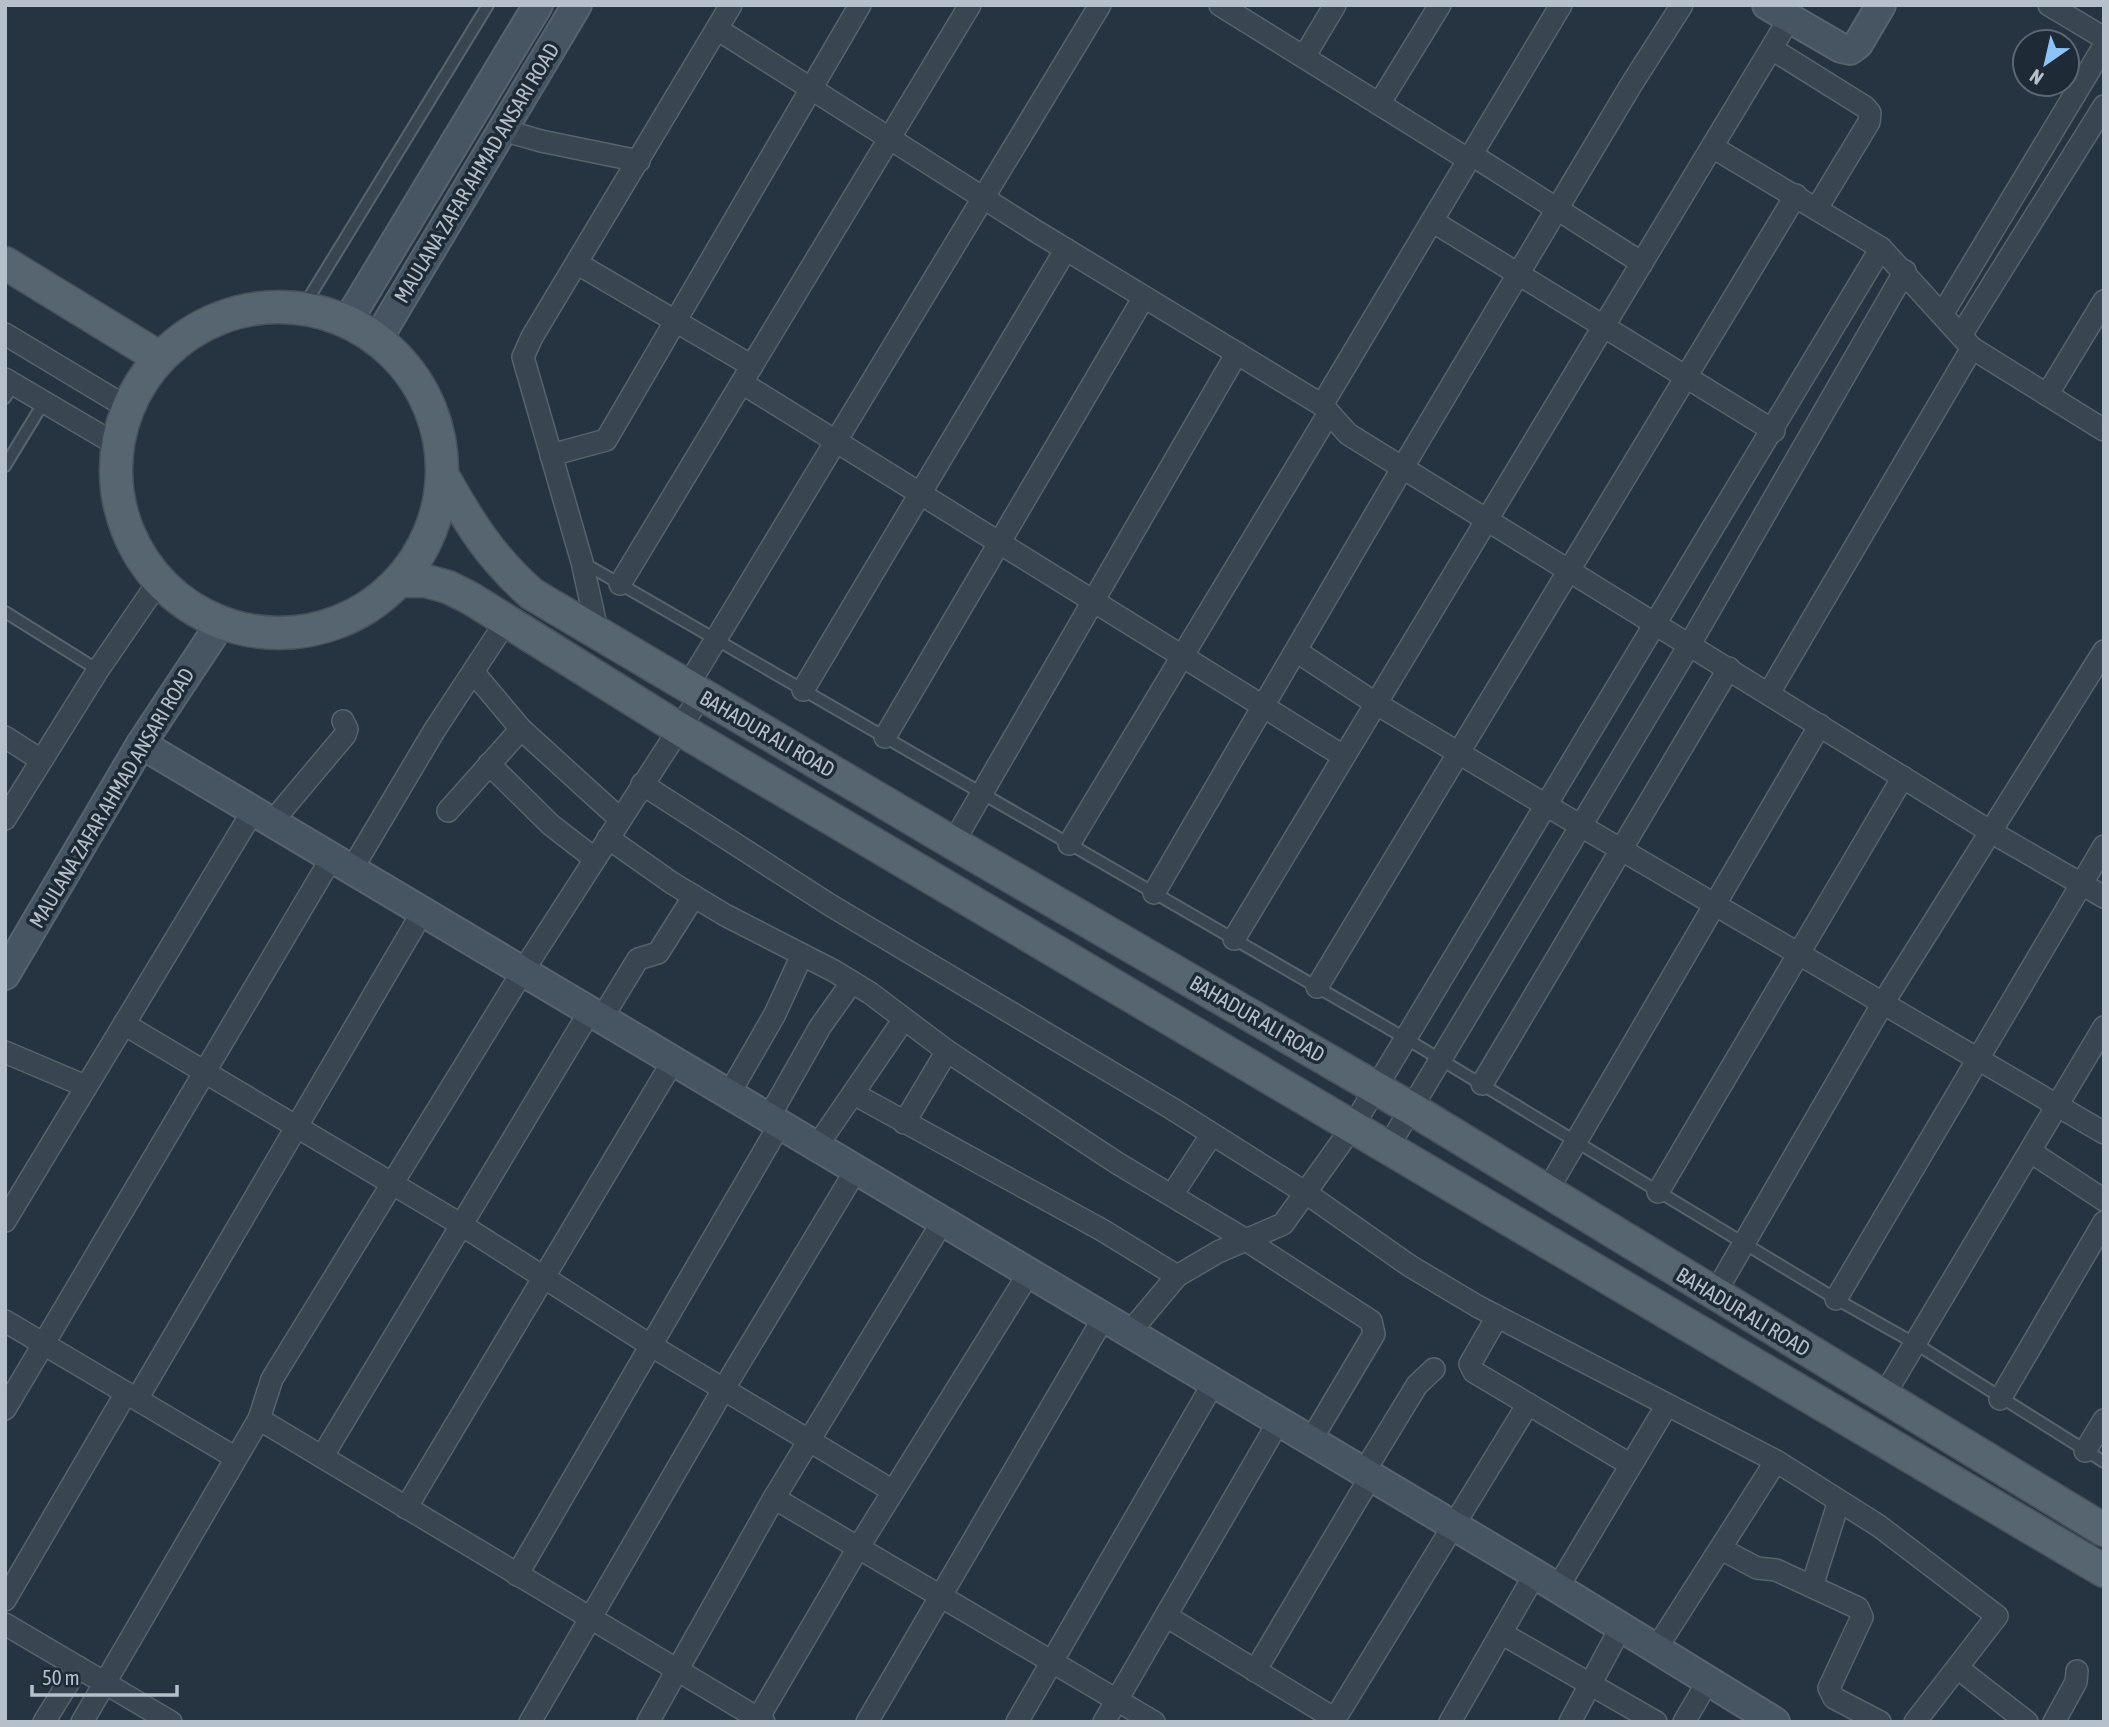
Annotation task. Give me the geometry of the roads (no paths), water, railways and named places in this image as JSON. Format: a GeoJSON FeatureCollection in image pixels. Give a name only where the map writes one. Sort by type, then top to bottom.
{"type":"FeatureCollection","features":[{"type":"Feature","properties":{"kind":"main road"},"geometry":{"type":"LineString","coordinates":[[5,264],[160,358]]}},
{"type":"Feature","properties":{"kind":"main road"},"geometry":{"type":"LineString","coordinates":[[258,308],[302,309],[347,322],[377,340],[409,372],[426,400],[438,432],[443,476],[435,522],[421,553],[401,581],[368,609],[328,627],[274,634],[221,623],[177,598],[159,581],[144,562],[122,518],[116,482],[117,445],[136,390],[160,358],[195,330],[215,320],[258,308]]}},
{"type":"Feature","properties":{"kind":"main road","name":"BAHADUR ALI ROAD"},"geometry":{"type":"LineString","coordinates":[[443,476],[473,529],[506,571],[532,594],[953,843],[1412,1109],[2104,1530]]}},
{"type":"Feature","properties":{"kind":"main road","name":"BAHADUR ALI ROAD"},"geometry":{"type":"LineString","coordinates":[[401,581],[426,581],[448,587],[507,620],[678,728],[2104,1571]]}},
{"type":"Feature","properties":{"kind":"street","name":"MAULANA ZAFAR AHMAD ANSARI ROAD"},"geometry":{"type":"LineString","coordinates":[[347,322],[538,5]]}},
{"type":"Feature","properties":{"kind":"street","name":"MAULANA ZAFAR AHMAD ANSARI ROAD"},"geometry":{"type":"LineString","coordinates":[[377,340],[577,5]]}},
{"type":"Feature","properties":{"kind":"street"},"geometry":{"type":"LineString","coordinates":[[598,634],[582,562],[523,357],[532,337],[731,5]]}},
{"type":"Feature","properties":{"kind":"street"},"geometry":{"type":"LineString","coordinates":[[551,455],[606,440],[860,5]]}},
{"type":"Feature","properties":{"kind":"street"},"geometry":{"type":"LineString","coordinates":[[620,584],[970,5]]}},
{"type":"Feature","properties":{"kind":"street"},"geometry":{"type":"LineString","coordinates":[[82,1722],[259,1419],[272,1379],[523,971],[678,728],[716,639],[1100,5]]}},
{"type":"Feature","properties":{"kind":"street"},"geometry":{"type":"LineString","coordinates":[[1221,5],[1378,104],[1557,209],[1642,263]]}},
{"type":"Feature","properties":{"kind":"street"},"geometry":{"type":"LineString","coordinates":[[1304,57],[1335,5]]}},
{"type":"Feature","properties":{"kind":"street"},"geometry":{"type":"LineString","coordinates":[[1378,104],[1440,5]]}},
{"type":"Feature","properties":{"kind":"street"},"geometry":{"type":"LineString","coordinates":[[1069,844],[1326,409],[1432,221],[1562,5]]}},
{"type":"Feature","properties":{"kind":"street"},"geometry":{"type":"LineString","coordinates":[[1154,893],[1403,467],[1682,5]]}},
{"type":"Feature","properties":{"kind":"street"},"geometry":{"type":"LineString","coordinates":[[1234,939],[1714,148],[1772,49],[1778,12],[1841,48],[1850,50],[1858,44],[1881,5]]}},
{"type":"Feature","properties":{"kind":"street"},"geometry":{"type":"LineString","coordinates":[[2049,5],[2104,38]]}},
{"type":"Feature","properties":{"kind":"street"},"geometry":{"type":"LineString","coordinates":[[717,29],[983,198],[1326,409],[1348,434],[1991,832],[2104,897]]}},
{"type":"Feature","properties":{"kind":"street"},"geometry":{"type":"LineString","coordinates":[[1942,313],[2104,46]]}},
{"type":"Feature","properties":{"kind":"street"},"geometry":{"type":"LineString","coordinates":[[1772,49],[1865,107],[1870,113],[1868,122],[1817,208]]}},
{"type":"Feature","properties":{"kind":"street"},"geometry":{"type":"LineString","coordinates":[[1769,693],[1966,342],[2096,136],[2104,106]]}},
{"type":"Feature","properties":{"kind":"street"},"geometry":{"type":"LineString","coordinates":[[503,130],[541,141],[639,161]]}},
{"type":"Feature","properties":{"kind":"street"},"geometry":{"type":"LineString","coordinates":[[1714,148],[1881,248],[1905,271],[1966,342],[2104,429]]}},
{"type":"Feature","properties":{"kind":"street"},"geometry":{"type":"LineString","coordinates":[[1317,987],[1796,195]]}},
{"type":"Feature","properties":{"kind":"street"},"geometry":{"type":"LineString","coordinates":[[1432,221],[1774,431]]}},
{"type":"Feature","properties":{"kind":"street"},"geometry":{"type":"LineString","coordinates":[[1130,1332],[1177,1276],[1283,1224],[1353,1126],[1774,431],[1881,248]]}},
{"type":"Feature","properties":{"kind":"street"},"geometry":{"type":"LineString","coordinates":[[803,690],[1066,249]]}},
{"type":"Feature","properties":{"kind":"street"},"geometry":{"type":"LineString","coordinates":[[578,264],[676,320],[836,441],[1343,756]]}},
{"type":"Feature","properties":{"kind":"street"},"geometry":{"type":"LineString","coordinates":[[1388,1147],[1690,644],[1905,271]]}},
{"type":"Feature","properties":{"kind":"street"},"geometry":{"type":"LineString","coordinates":[[885,737],[1144,297]]}},
{"type":"Feature","properties":{"kind":"street"},"geometry":{"type":"LineString","coordinates":[[2047,395],[2104,301]]}},
{"type":"Feature","properties":{"kind":"street"},"geometry":{"type":"LineString","coordinates":[[5,334],[128,408]]}},
{"type":"Feature","properties":{"kind":"street"},"geometry":{"type":"LineString","coordinates":[[953,843],[1237,353]]}},
{"type":"Feature","properties":{"kind":"street"},"geometry":{"type":"LineString","coordinates":[[8,387],[44,402],[117,445]]}},
{"type":"Feature","properties":{"kind":"street"},"geometry":{"type":"LineString","coordinates":[[5,819],[98,670],[159,581]]}},
{"type":"Feature","properties":{"kind":"street"},"geometry":{"type":"LineString","coordinates":[[5,1409],[206,1073],[342,863],[474,673],[507,620]]}},
{"type":"Feature","properties":{"kind":"street","name":"MAULANA ZAFAR AHMAD ANSARI ROAD"},"geometry":{"type":"LineString","coordinates":[[5,975],[141,744],[221,623]]}},
{"type":"Feature","properties":{"kind":"street"},"geometry":{"type":"LineString","coordinates":[[1296,651],[1375,703],[1581,826],[2104,1133]]}},
{"type":"Feature","properties":{"kind":"street"},"geometry":{"type":"LineString","coordinates":[[1714,1295],[1883,1003],[2104,651]]}},
{"type":"Feature","properties":{"kind":"street"},"geometry":{"type":"LineString","coordinates":[[1482,1084],[1730,668]]}},
{"type":"Feature","properties":{"kind":"street"},"geometry":{"type":"LineString","coordinates":[[474,673],[521,729],[620,819]]}},
{"type":"Feature","properties":{"kind":"street"},"geometry":{"type":"LineString","coordinates":[[5,1221],[124,1024],[263,816],[345,736],[347,729],[343,721]]}},
{"type":"Feature","properties":{"kind":"street"},"geometry":{"type":"LineString","coordinates":[[1547,1191],[1820,725]]}},
{"type":"Feature","properties":{"kind":"street"},"geometry":{"type":"LineString","coordinates":[[448,811],[521,729]]}},
{"type":"Feature","properties":{"kind":"street"},"geometry":{"type":"LineString","coordinates":[[5,737],[41,760]]}},
{"type":"Feature","properties":{"kind":"street"},"geometry":{"type":"LineString","coordinates":[[141,744],[1368,1474],[1774,1722]]}},
{"type":"Feature","properties":{"kind":"street"},"geometry":{"type":"LineString","coordinates":[[489,764],[551,825],[595,859]]}},
{"type":"Feature","properties":{"kind":"street"},"geometry":{"type":"LineString","coordinates":[[1658,1192],[1903,777]]}},
{"type":"Feature","properties":{"kind":"street"},"geometry":{"type":"LineString","coordinates":[[642,784],[841,912],[1212,1134],[1306,1193],[1410,1266],[1497,1317],[1776,1461],[1879,1526],[1995,1613],[1996,1622],[1959,1669],[1934,1693],[1915,1722]]}},
{"type":"Feature","properties":{"kind":"street"},"geometry":{"type":"LineString","coordinates":[[608,838],[694,896],[852,982],[947,1051],[1371,1321],[1374,1334],[1311,1440]]}},
{"type":"Feature","properties":{"kind":"street"},"geometry":{"type":"LineString","coordinates":[[1836,1299],[2104,846]]}},
{"type":"Feature","properties":{"kind":"street"},"geometry":{"type":"LineString","coordinates":[[322,1457],[460,1224],[596,1015],[638,959],[658,954],[694,896]]}},
{"type":"Feature","properties":{"kind":"street"},"geometry":{"type":"LineString","coordinates":[[5,1600],[296,1127],[423,912]]}},
{"type":"Feature","properties":{"kind":"street"},"geometry":{"type":"LineString","coordinates":[[729,1094],[775,1014],[802,955]]}},
{"type":"Feature","properties":{"kind":"street"},"geometry":{"type":"LineString","coordinates":[[517,1575],[775,1121],[820,1027],[852,982]]}},
{"type":"Feature","properties":{"kind":"street"},"geometry":{"type":"LineString","coordinates":[[817,1146],[904,1019]]}},
{"type":"Feature","properties":{"kind":"street"},"geometry":{"type":"LineString","coordinates":[[124,1024],[460,1224],[650,1345],[893,1491]]}},
{"type":"Feature","properties":{"kind":"street"},"geometry":{"type":"LineString","coordinates":[[1883,1397],[2104,1027]]}},
{"type":"Feature","properties":{"kind":"street"},"geometry":{"type":"LineString","coordinates":[[904,1123],[947,1051]]}},
{"type":"Feature","properties":{"kind":"street"},"geometry":{"type":"LineString","coordinates":[[5,1052],[85,1086]]}},
{"type":"Feature","properties":{"kind":"street"},"geometry":{"type":"LineString","coordinates":[[406,1508],[673,1061]]}},
{"type":"Feature","properties":{"kind":"street"},"geometry":{"type":"LineString","coordinates":[[854,1094],[1102,1230],[1177,1276]]}},
{"type":"Feature","properties":{"kind":"street"},"geometry":{"type":"LineString","coordinates":[[1172,1195],[1212,1134]]}},
{"type":"Feature","properties":{"kind":"street"},"geometry":{"type":"LineString","coordinates":[[2031,1152],[2104,1199]]}},
{"type":"Feature","properties":{"kind":"street"},"geometry":{"type":"LineString","coordinates":[[530,1722],[723,1390],[856,1170]]}},
{"type":"Feature","properties":{"kind":"street"},"geometry":{"type":"LineString","coordinates":[[648,1722],[774,1498],[943,1221]]}},
{"type":"Feature","properties":{"kind":"street"},"geometry":{"type":"LineString","coordinates":[[2000,1399],[2104,1222]]}},
{"type":"Feature","properties":{"kind":"street"},"geometry":{"type":"LineString","coordinates":[[259,1419],[759,1721],[858,1548],[1030,1273]]}},
{"type":"Feature","properties":{"kind":"street"},"geometry":{"type":"LineString","coordinates":[[867,1722],[1104,1317]]}},
{"type":"Feature","properties":{"kind":"street"},"geometry":{"type":"LineString","coordinates":[[1497,1317],[1470,1364],[1471,1369],[1631,1465]]}},
{"type":"Feature","properties":{"kind":"street"},"geometry":{"type":"LineString","coordinates":[[5,1321],[236,1458]]}},
{"type":"Feature","properties":{"kind":"street"},"geometry":{"type":"LineString","coordinates":[[1255,1671],[1418,1385],[1434,1369]]}},
{"type":"Feature","properties":{"kind":"street"},"geometry":{"type":"LineString","coordinates":[[1017,1722],[1214,1382]]}},
{"type":"Feature","properties":{"kind":"street"},"geometry":{"type":"LineString","coordinates":[[1166,1616],[1334,1720],[1455,1527],[1528,1404]]}},
{"type":"Feature","properties":{"kind":"street"},"geometry":{"type":"LineString","coordinates":[[1450,1722],[1501,1633],[1546,1581],[1631,1465],[1667,1405]]}},
{"type":"Feature","properties":{"kind":"street"},"geometry":{"type":"LineString","coordinates":[[2094,1456],[2104,1420]]}},
{"type":"Feature","properties":{"kind":"street"},"geometry":{"type":"LineString","coordinates":[[1104,1722],[1279,1421]]}},
{"type":"Feature","properties":{"kind":"street"},"geometry":{"type":"LineString","coordinates":[[1656,1649],[1776,1461]]}},
{"type":"Feature","properties":{"kind":"street"},"geometry":{"type":"LineString","coordinates":[[774,1498],[1153,1722]]}},
{"type":"Feature","properties":{"kind":"street"},"geometry":{"type":"LineString","coordinates":[[1812,1586],[1839,1501]]}},
{"type":"Feature","properties":{"kind":"street"},"geometry":{"type":"LineString","coordinates":[[1721,1549],[1757,1569],[1776,1570],[1812,1586],[1861,1612],[1862,1618],[1829,1688],[1834,1698],[1880,1722]]}},
{"type":"Feature","properties":{"kind":"street"},"geometry":{"type":"LineString","coordinates":[[5,1624],[171,1722]]}},
{"type":"Feature","properties":{"kind":"street"},"geometry":{"type":"LineString","coordinates":[[1570,1722],[1621,1627]]}},
{"type":"Feature","properties":{"kind":"street"},"geometry":{"type":"LineString","coordinates":[[1501,1633],[1656,1722]]}},
{"type":"Feature","properties":{"kind":"street"},"geometry":{"type":"LineString","coordinates":[[44,1722],[78,1667]]}},
{"type":"Feature","properties":{"kind":"street"},"geometry":{"type":"LineString","coordinates":[[1959,1669],[2027,1722]]}},
{"type":"Feature","properties":{"kind":"street"},"geometry":{"type":"LineString","coordinates":[[2054,1722],[2076,1682],[2077,1671]]}},
{"type":"Feature","properties":{"kind":"street"},"geometry":{"type":"LineString","coordinates":[[1684,1722],[1708,1681]]}},
{"type":"Feature","properties":{"kind":"lane"},"geometry":{"type":"LineString","coordinates":[[302,309],[488,5]]}},
{"type":"Feature","properties":{"kind":"lane"},"geometry":{"type":"LineString","coordinates":[[5,466],[44,402]]}},
{"type":"Feature","properties":{"kind":"lane"},"geometry":{"type":"LineString","coordinates":[[582,562],[1405,1038],[1744,1244],[1916,1344],[2094,1456]]}},
{"type":"Feature","properties":{"kind":"lane"},"geometry":{"type":"LineString","coordinates":[[5,612],[98,670]]}}]}
